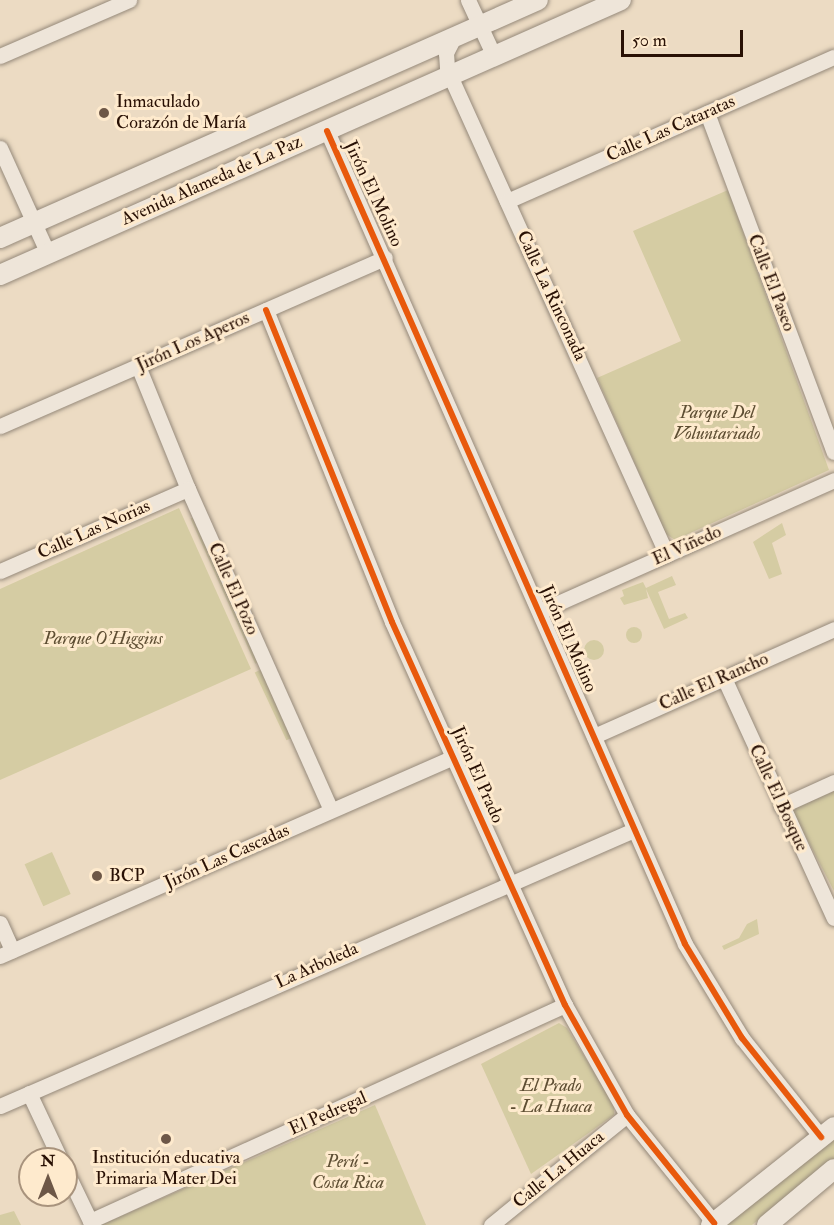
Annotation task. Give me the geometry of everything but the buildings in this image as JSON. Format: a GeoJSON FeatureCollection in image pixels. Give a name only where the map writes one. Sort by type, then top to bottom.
{"type":"FeatureCollection","features":[{"type":"Feature","properties":{"kind":"street"},"geometry":{"type":"LineString","coordinates":[[0,56],[126,0]]}},
{"type":"Feature","properties":{"kind":"street"},"geometry":{"type":"LineString","coordinates":[[468,0],[494,56]]}},
{"type":"Feature","properties":{"kind":"street","name":"Avenida Alameda de La Paz"},"geometry":{"type":"LineString","coordinates":[[0,238],[537,0]]}},
{"type":"Feature","properties":{"kind":"street","name":"Avenida Alameda de La Paz"},"geometry":{"type":"LineString","coordinates":[[0,275],[621,0]]}},
{"type":"Feature","properties":{"kind":"street","name":"Calle La Rinconada"},"geometry":{"type":"LineString","coordinates":[[454,37],[445,58],[451,76],[667,555]]}},
{"type":"Feature","properties":{"kind":"street","name":"Calle Las Cataratas"},"geometry":{"type":"LineString","coordinates":[[507,201],[707,113],[832,63]]}},
{"type":"Feature","properties":{"kind":"street","name":"Calle El Paseo"},"geometry":{"type":"LineString","coordinates":[[707,113],[834,452]]}},
{"type":"Feature","properties":{"kind":"street","name":"Jirón El Molino"},"geometry":{"type":"LineString","coordinates":[[327,131],[386,258],[634,830],[704,980],[762,1066],[828,1132]]}},
{"type":"Feature","properties":{"kind":"street"},"geometry":{"type":"LineString","coordinates":[[0,148],[48,254]]}},
{"type":"Feature","properties":{"kind":"street","name":"Jirón Los Aperos"},"geometry":{"type":"LineString","coordinates":[[0,426],[386,258]]}},
{"type":"Feature","properties":{"kind":"street","name":"Jirón El Prado"},"geometry":{"type":"LineString","coordinates":[[266,310],[392,622],[565,1005],[627,1115],[712,1224]]}},
{"type":"Feature","properties":{"kind":"street","name":"Calle El Pozo"},"geometry":{"type":"LineString","coordinates":[[138,366],[188,489],[331,810]]}},
{"type":"Feature","properties":{"kind":"street","name":"El Viñedo"},"geometry":{"type":"LineString","coordinates":[[540,611],[834,480]]}},
{"type":"Feature","properties":{"kind":"street","name":"Calle Las Norias"},"geometry":{"type":"LineString","coordinates":[[0,571],[188,489]]}},
{"type":"Feature","properties":{"kind":"street","name":"Calle El Rancho"},"geometry":{"type":"LineString","coordinates":[[594,736],[834,629]]}},
{"type":"Feature","properties":{"kind":"street","name":"Calle El Bosque"},"geometry":{"type":"LineString","coordinates":[[724,678],[834,918]]}},
{"type":"Feature","properties":{"kind":"street","name":"Jirón Las Cascadas"},"geometry":{"type":"LineString","coordinates":[[6,953],[453,757]]}},
{"type":"Feature","properties":{"kind":"street"},"geometry":{"type":"LineString","coordinates":[[781,806],[834,782]]}},
{"type":"Feature","properties":{"kind":"street","name":"La Arboleda"},"geometry":{"type":"LineString","coordinates":[[0,1106],[509,882],[634,830]]}},
{"type":"Feature","properties":{"kind":"street"},"geometry":{"type":"LineString","coordinates":[[0,923],[6,953]]}},
{"type":"Feature","properties":{"kind":"street","name":"El Pedregal"},"geometry":{"type":"LineString","coordinates":[[91,1223],[565,1005]]}},
{"type":"Feature","properties":{"kind":"street"},"geometry":{"type":"LineString","coordinates":[[29,1094],[54,1147]]}},
{"type":"Feature","properties":{"kind":"street","name":"Calle La Huaca"},"geometry":{"type":"LineString","coordinates":[[491,1225],[627,1115]]}},
{"type":"Feature","properties":{"kind":"street"},"geometry":{"type":"LineString","coordinates":[[712,1224],[828,1132]]}},
{"type":"Feature","properties":{"kind":"street"},"geometry":{"type":"LineString","coordinates":[[766,1225],[834,1169]]}},
{"type":"Feature","properties":{"kind":"street"},"geometry":{"type":"LineString","coordinates":[[78,1196],[91,1223]]}},
{"type":"Feature","properties":{"kind":"green space","name":"Parque Del Voluntariado"},"geometry":{"type":"Polygon","coordinates":[[[728,190],[829,470],[675,540],[666,534],[597,378],[681,341],[633,231],[728,190]]]}},
{"type":"Feature","properties":{"kind":"green space","name":"Parque O'Higgins"},"geometry":{"type":"Polygon","coordinates":[[[179,508],[251,669],[0,780],[0,589],[179,508]]]}},
{"type":"Feature","properties":{"kind":"green space"},"geometry":{"type":"Polygon","coordinates":[[[196,516],[261,661],[255,664],[191,518],[196,516]]]}},
{"type":"Feature","properties":{"kind":"green space"},"geometry":{"type":"Polygon","coordinates":[[[782,523],[786,535],[772,543],[782,574],[769,579],[753,542],[782,523]]]}},
{"type":"Feature","properties":{"kind":"green space"},"geometry":{"type":"Polygon","coordinates":[[[672,576],[676,585],[658,592],[669,619],[685,613],[688,618],[664,629],[646,589],[648,598],[624,605],[620,598],[624,596],[622,590],[643,582],[646,588],[672,576]]]}},
{"type":"Feature","properties":{"kind":"green space"},"geometry":{"type":"Polygon","coordinates":[[[634,627],[640,629],[642,635],[640,641],[634,643],[628,641],[626,635],[628,629],[634,627]]]}},
{"type":"Feature","properties":{"kind":"green space"},"geometry":{"type":"Polygon","coordinates":[[[594,640],[601,643],[604,650],[601,657],[594,660],[587,657],[584,650],[587,643],[594,640]]]}},
{"type":"Feature","properties":{"kind":"green space"},"geometry":{"type":"Polygon","coordinates":[[[262,669],[294,737],[286,740],[255,672],[262,669]]]}},
{"type":"Feature","properties":{"kind":"green space"},"geometry":{"type":"Polygon","coordinates":[[[834,791],[834,891],[792,810],[834,791]]]}},
{"type":"Feature","properties":{"kind":"green space"},"geometry":{"type":"Polygon","coordinates":[[[52,852],[71,894],[43,906],[25,864],[52,852]]]}},
{"type":"Feature","properties":{"kind":"green space"},"geometry":{"type":"Polygon","coordinates":[[[757,919],[759,934],[724,950],[722,946],[739,938],[747,924],[757,919]]]}},
{"type":"Feature","properties":{"kind":"green space","name":"El Prado - La Huaca"},"geometry":{"type":"Polygon","coordinates":[[[559,1023],[567,1028],[614,1105],[614,1115],[531,1174],[481,1064],[559,1023]]]}},
{"type":"Feature","properties":{"kind":"green space","name":"Perú - Costa Rica"},"geometry":{"type":"Polygon","coordinates":[[[375,1105],[426,1225],[101,1225],[375,1105]]]}},
{"type":"Feature","properties":{"kind":"green space"},"geometry":{"type":"Polygon","coordinates":[[[834,1137],[834,1160],[752,1225],[723,1225],[834,1137]]]}},
{"type":"Feature","properties":{"kind":"green space"},"geometry":{"type":"Polygon","coordinates":[[[14,1211],[21,1225],[0,1225],[0,1215],[14,1211]]]}},
{"type":"Feature","properties":{"kind":"cycle path"},"geometry":{"type":"LineString","coordinates":[[327,131],[685,944],[742,1038],[821,1137]]}},
{"type":"Feature","properties":{"kind":"cycle path"},"geometry":{"type":"LineString","coordinates":[[266,310],[392,622],[565,1005],[627,1115],[714,1223]]}},
{"type":"Feature","properties":{"kind":"place","name":"Inmaculado Corazón de María"},"geometry":{"type":"Point","coordinates":[104,113]}},
{"type":"Feature","properties":{"kind":"place","name":"BCP"},"geometry":{"type":"Point","coordinates":[97,876]}},
{"type":"Feature","properties":{"kind":"place","name":"Institución educativa Primaria Mater Dei"},"geometry":{"type":"Point","coordinates":[166,1139]}}]}
